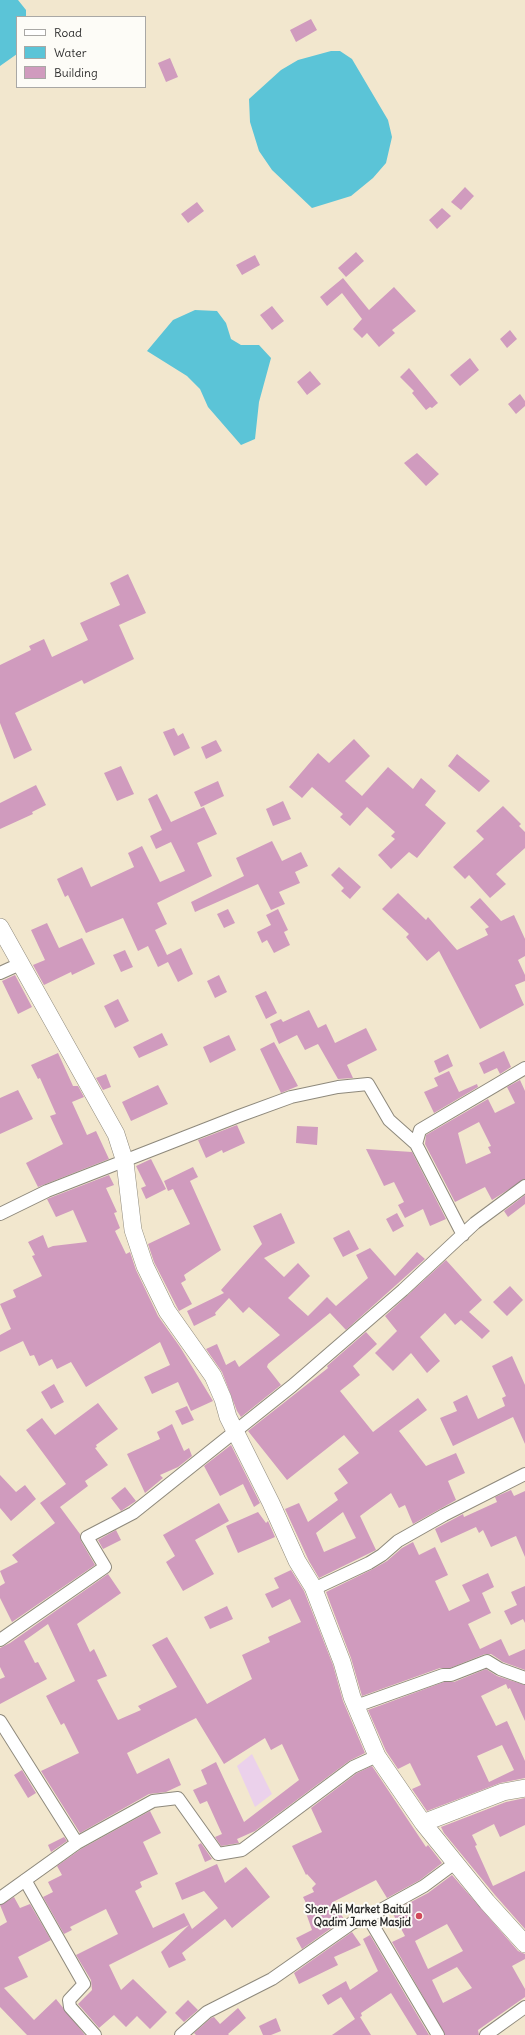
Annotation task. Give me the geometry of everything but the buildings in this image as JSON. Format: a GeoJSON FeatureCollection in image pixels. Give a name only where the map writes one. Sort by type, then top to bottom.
{"type":"FeatureCollection","features":[{"type":"Feature","properties":{"kind":"street"},"geometry":{"type":"LineString","coordinates":[[0,927],[116,1134],[125,1162],[133,1230],[145,1266],[167,1311],[213,1376],[223,1399],[228,1417],[297,1561],[313,1587],[342,1662],[356,1706],[378,1756],[423,1823],[487,1902],[525,1944]]}},
{"type":"Feature","properties":{"kind":"street"},"geometry":{"type":"LineString","coordinates":[[0,973],[20,964]]}},
{"type":"Feature","properties":{"kind":"street"},"geometry":{"type":"LineString","coordinates":[[416,1144],[420,1130],[525,1068]]}},
{"type":"Feature","properties":{"kind":"street"},"geometry":{"type":"LineString","coordinates":[[0,1214],[47,1191],[291,1097],[338,1087],[368,1084],[389,1120],[416,1144],[462,1235]]}},
{"type":"Feature","properties":{"kind":"street"},"geometry":{"type":"LineString","coordinates":[[0,1640],[105,1567],[86,1537],[133,1513],[236,1431],[292,1386],[403,1290],[462,1235],[525,1186]]}},
{"type":"Feature","properties":{"kind":"street"},"geometry":{"type":"LineString","coordinates":[[313,1587],[320,1586],[369,1564],[382,1556],[398,1541],[444,1515],[525,1474]]}},
{"type":"Feature","properties":{"kind":"street"},"geometry":{"type":"LineString","coordinates":[[356,1706],[442,1675],[451,1675],[488,1661],[500,1669],[525,1678]]}},
{"type":"Feature","properties":{"kind":"street"},"geometry":{"type":"LineString","coordinates":[[0,1721],[77,1842]]}},
{"type":"Feature","properties":{"kind":"street"},"geometry":{"type":"LineString","coordinates":[[0,1898],[77,1842],[153,1801],[178,1798],[218,1854],[242,1850],[353,1767],[378,1756]]}},
{"type":"Feature","properties":{"kind":"street"},"geometry":{"type":"LineString","coordinates":[[423,1823],[503,1792],[525,1788]]}},
{"type":"Feature","properties":{"kind":"street"},"geometry":{"type":"LineString","coordinates":[[181,2035],[208,2012],[272,1979],[352,1923],[368,1917],[424,1886],[455,1863]]}},
{"type":"Feature","properties":{"kind":"street"},"geometry":{"type":"LineString","coordinates":[[25,1880],[84,1984],[69,2000],[70,2007],[95,2035]]}},
{"type":"Feature","properties":{"kind":"street"},"geometry":{"type":"LineString","coordinates":[[368,1917],[438,2035]]}},
{"type":"Feature","properties":{"kind":"street"},"geometry":{"type":"LineString","coordinates":[[486,2035],[525,2007]]}},
{"type":"Feature","properties":{"kind":"shaded area"},"geometry":{"type":"Polygon","coordinates":[[[252,1754],[272,1794],[255,1807],[237,1766],[252,1754]]]}},
{"type":"Feature","properties":{"kind":"water"},"geometry":{"type":"Polygon","coordinates":[[[0,0],[18,0],[26,10],[26,16],[16,16],[16,55],[0,66],[0,0]]]}},
{"type":"Feature","properties":{"kind":"water"},"geometry":{"type":"Polygon","coordinates":[[[331,51],[340,51],[352,59],[388,120],[392,137],[386,163],[373,178],[351,196],[312,208],[272,170],[259,151],[250,122],[249,99],[281,70],[298,60],[331,51]]]}},
{"type":"Feature","properties":{"kind":"water"},"geometry":{"type":"Polygon","coordinates":[[[195,310],[217,311],[226,323],[231,339],[241,345],[259,345],[271,358],[259,402],[255,439],[241,445],[208,407],[200,389],[187,376],[147,351],[173,320],[195,310]]]}},
{"type":"Feature","properties":{"kind":"place","name":"Sher Ali Market Baitul Qadim Jame Masjid"},"geometry":{"type":"Point","coordinates":[419,1916]}}]}
